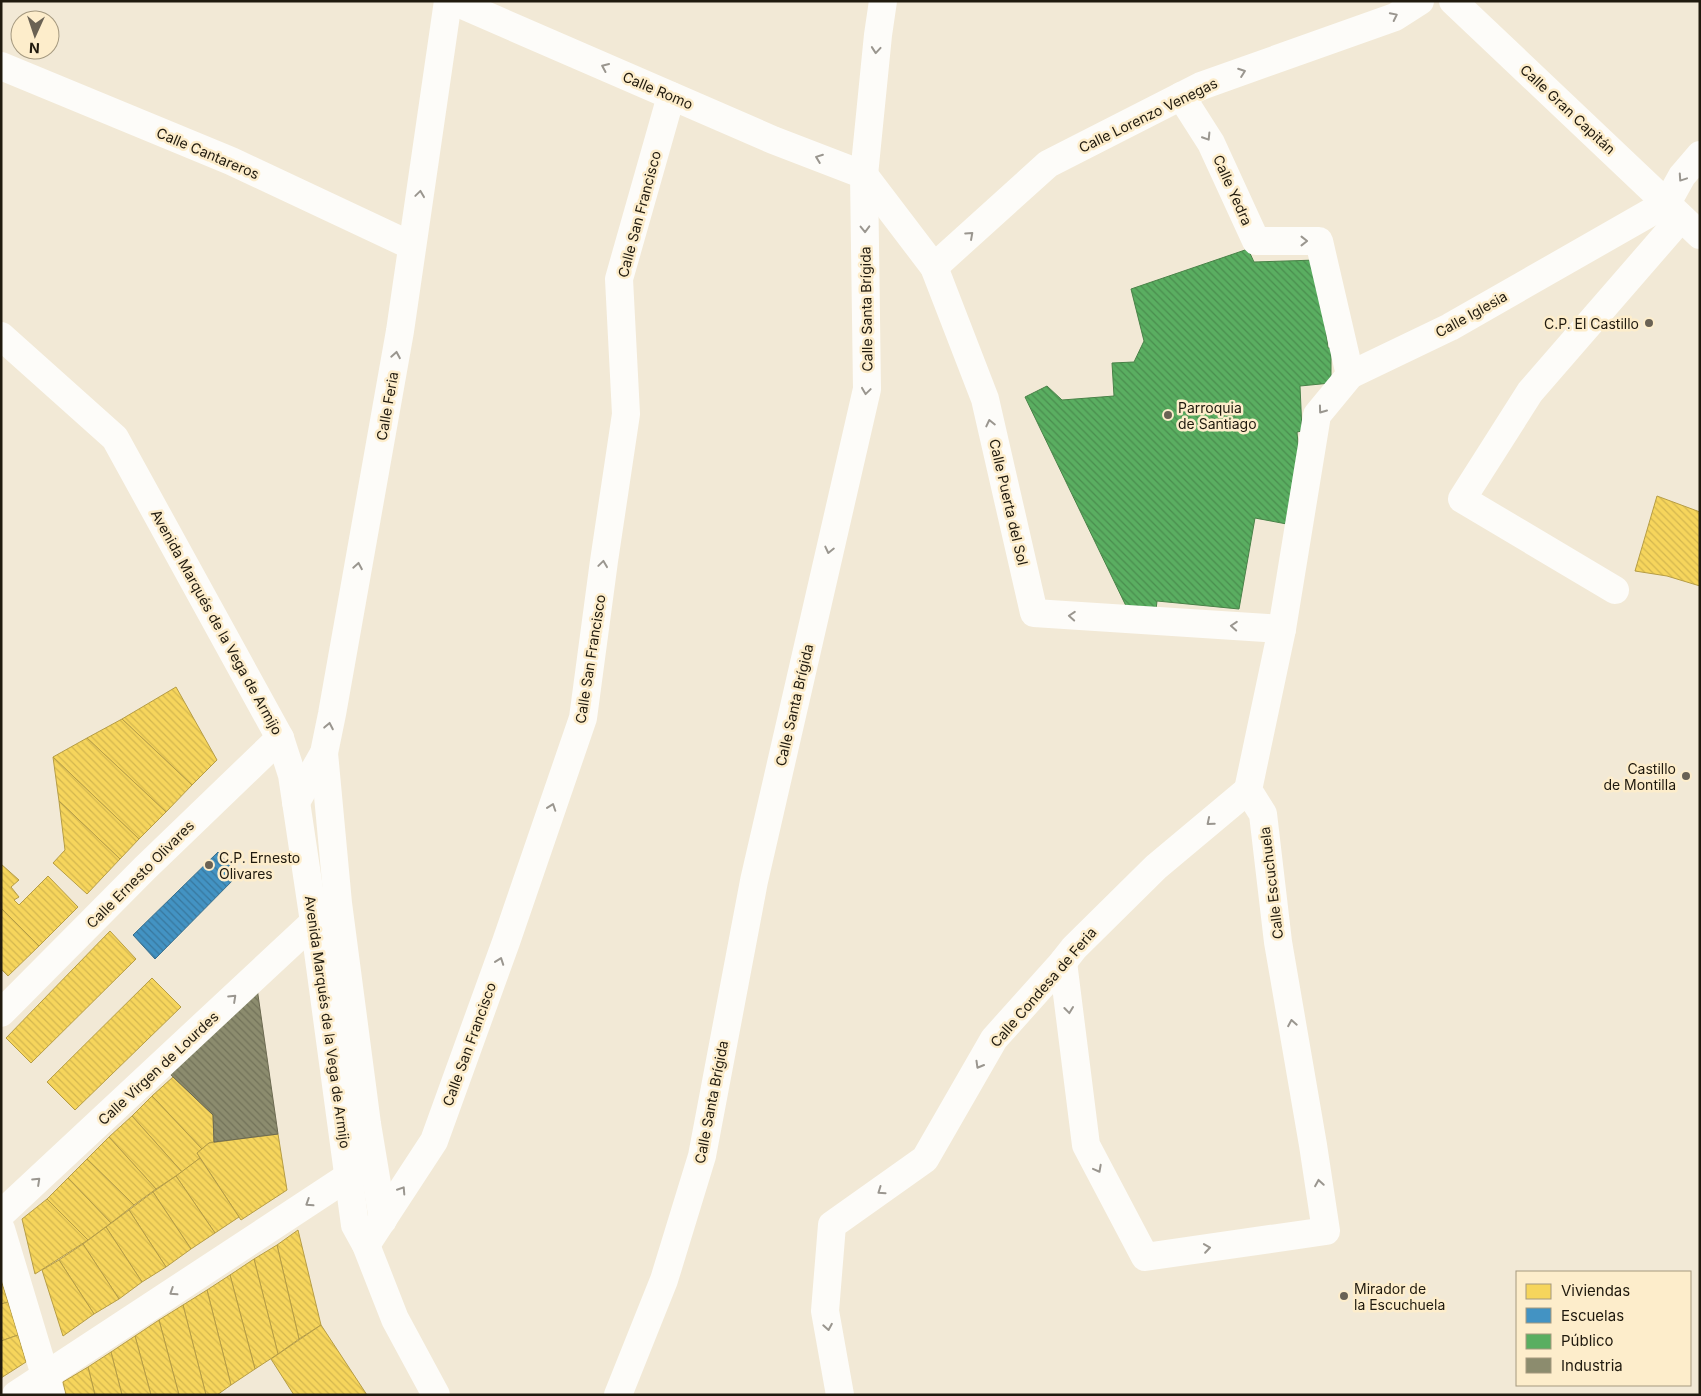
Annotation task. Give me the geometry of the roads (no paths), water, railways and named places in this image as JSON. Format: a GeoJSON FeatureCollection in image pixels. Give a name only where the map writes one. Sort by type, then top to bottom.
{"type":"FeatureCollection","features":[{"type":"Feature","properties":{"kind":"street","name":"Calle Feria"},"geometry":{"type":"LineString","coordinates":[[296,802],[324,753],[400,332],[448,1]]}},
{"type":"Feature","properties":{"kind":"street","name":"Calle Romo"},"geometry":{"type":"LineString","coordinates":[[453,1],[773,140],[864,176]]}},
{"type":"Feature","properties":{"kind":"street","name":"Calle Santa Brígida"},"geometry":{"type":"LineString","coordinates":[[618,1395],[664,1280],[702,1156],[754,881],[867,389],[864,176],[883,1]]}},
{"type":"Feature","properties":{"kind":"street","name":"Calle Lorenzo Venegas"},"geometry":{"type":"LineString","coordinates":[[934,268],[1048,164],[1201,86],[1394,17],[1420,1]]}},
{"type":"Feature","properties":{"kind":"street","name":"Calle Gran Capitán"},"geometry":{"type":"LineString","coordinates":[[1453,1],[1682,219]]}},
{"type":"Feature","properties":{"kind":"street","name":"Calle Cantareros"},"geometry":{"type":"LineString","coordinates":[[1,66],[231,161],[412,246]]}},
{"type":"Feature","properties":{"kind":"street","name":"Calle San Francisco"},"geometry":{"type":"LineString","coordinates":[[366,1245],[434,1141],[506,942],[583,718],[626,414],[619,279],[671,96]]}},
{"type":"Feature","properties":{"kind":"street","name":"Calle Yedra"},"geometry":{"type":"LineString","coordinates":[[1181,96],[1211,143],[1256,241],[1319,241],[1350,375]]}},
{"type":"Feature","properties":{"kind":"street"},"geometry":{"type":"LineString","coordinates":[[1615,590],[1462,499],[1530,392],[1682,219],[1682,176],[1700,155]]}},
{"type":"Feature","properties":{"kind":"street","name":"Calle Puerta del Sol"},"geometry":{"type":"LineString","coordinates":[[864,176],[934,268],[985,399],[1034,613],[1282,629]]}},
{"type":"Feature","properties":{"kind":"street","name":"Calle Iglesia"},"geometry":{"type":"LineString","coordinates":[[1282,629],[1317,415],[1350,375],[1682,219]]}},
{"type":"Feature","properties":{"kind":"street","name":"Avenida Marqués de la Vega de Armijo"},"geometry":{"type":"LineString","coordinates":[[1,336],[115,438],[280,738],[292,775],[355,1225],[366,1245],[395,1319],[436,1395]]}},
{"type":"Feature","properties":{"kind":"street"},"geometry":{"type":"LineString","coordinates":[[1248,790],[1282,629]]}},
{"type":"Feature","properties":{"kind":"street","name":"Calle Ernesto Olivares"},"geometry":{"type":"LineString","coordinates":[[1,1013],[145,868],[280,738]]}},
{"type":"Feature","properties":{"kind":"street"},"geometry":{"type":"LineString","coordinates":[[324,753],[338,903],[367,1124],[383,1220]]}},
{"type":"Feature","properties":{"kind":"street","name":"Calle Condesa de Feria"},"geometry":{"type":"LineString","coordinates":[[840,1395],[825,1311],[832,1225],[924,1160],[994,1039],[1074,948],[1156,867],[1248,790]]}},
{"type":"Feature","properties":{"kind":"street","name":"Calle Escuchuela"},"geometry":{"type":"LineString","coordinates":[[1063,962],[1086,1145],[1145,1257],[1326,1231],[1278,942],[1263,814],[1248,790]]}},
{"type":"Feature","properties":{"kind":"street","name":"Calle Virgen de Lourdes"},"geometry":{"type":"LineString","coordinates":[[1,1214],[314,922]]}},
{"type":"Feature","properties":{"kind":"street"},"geometry":{"type":"LineString","coordinates":[[16,1395],[49,1385],[349,1176]]}},
{"type":"Feature","properties":{"kind":"street"},"geometry":{"type":"LineString","coordinates":[[1,1229],[49,1385]]}},
{"type":"Feature","properties":{"kind":"place","name":"C.P. El Castillo"},"geometry":{"type":"Point","coordinates":[1649,323]}},
{"type":"Feature","properties":{"kind":"place","name":"Parroquia de Santiago"},"geometry":{"type":"Point","coordinates":[1168,415]}},
{"type":"Feature","properties":{"kind":"place","name":"Castillo de Montilla"},"geometry":{"type":"Point","coordinates":[1686,776]}},
{"type":"Feature","properties":{"kind":"place","name":"C.P. Ernesto Olivares"},"geometry":{"type":"Point","coordinates":[209,865]}},
{"type":"Feature","properties":{"kind":"place","name":"Mirador de la Escuchuela"},"geometry":{"type":"Point","coordinates":[1344,1296]}}]}
